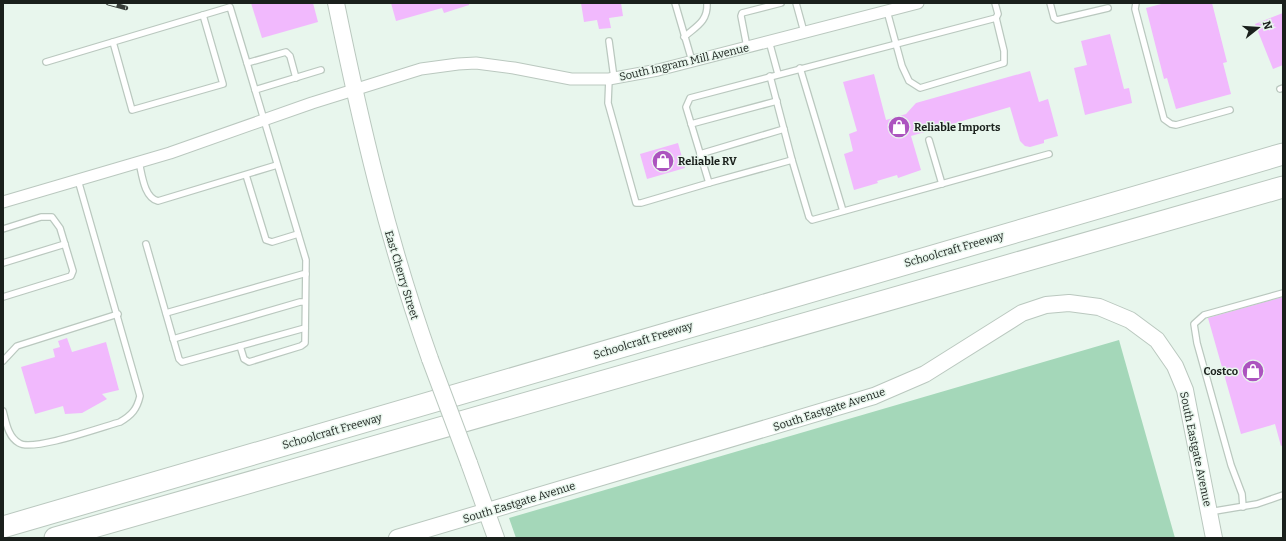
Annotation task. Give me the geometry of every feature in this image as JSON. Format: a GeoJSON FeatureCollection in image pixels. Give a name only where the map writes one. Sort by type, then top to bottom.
{"type":"FeatureCollection","features":[{"type":"Feature","properties":{"kind":"highway"},"geometry":{"type":"LineString","coordinates":[[1088,211],[1283,142]]}},
{"type":"Feature","properties":{"kind":"highway","name":"Schoolcraft Freeway"},"geometry":{"type":"LineString","coordinates":[[3,527],[1283,154]]}},
{"type":"Feature","properties":{"kind":"highway"},"geometry":{"type":"LineString","coordinates":[[55,538],[540,398],[726,347],[1283,187]]}},
{"type":"Feature","properties":{"kind":"highway"},"geometry":{"type":"LineString","coordinates":[[1077,245],[1118,243],[1283,201]]}},
{"type":"Feature","properties":{"kind":"street","name":"East Cherry Street"},"geometry":{"type":"LineString","coordinates":[[336,3],[354,91],[391,242],[409,300],[496,538]]}},
{"type":"Feature","properties":{"kind":"street","name":"South Ingram Mill Avenue"},"geometry":{"type":"LineString","coordinates":[[3,202],[139,162],[421,69],[458,64],[494,65],[571,79],[612,79],[692,61],[918,3]]}},
{"type":"Feature","properties":{"kind":"street","name":"South Eastgate Avenue"},"geometry":{"type":"LineString","coordinates":[[396,538],[486,513],[874,396],[925,374],[1022,313],[1046,305],[1069,303],[1099,307],[1130,320],[1157,340],[1175,366],[1185,390],[1214,538]]}},
{"type":"Feature","properties":{"kind":"lane"},"geometry":{"type":"LineString","coordinates":[[675,3],[692,61]]}},
{"type":"Feature","properties":{"kind":"lane"},"geometry":{"type":"LineString","coordinates":[[684,37],[703,22],[707,12],[707,3]]}},
{"type":"Feature","properties":{"kind":"lane"},"geometry":{"type":"LineString","coordinates":[[747,47],[741,16],[742,13],[781,3]]}},
{"type":"Feature","properties":{"kind":"lane"},"geometry":{"type":"LineString","coordinates":[[796,3],[804,32]]}},
{"type":"Feature","properties":{"kind":"lane"},"geometry":{"type":"LineString","coordinates":[[887,11],[902,66],[909,81],[920,88],[1004,63],[1004,51],[995,3]]}},
{"type":"Feature","properties":{"kind":"lane"},"geometry":{"type":"LineString","coordinates":[[1050,3],[1054,18],[1057,20],[1108,8]]}},
{"type":"Feature","properties":{"kind":"lane"},"geometry":{"type":"LineString","coordinates":[[1136,3],[1135,9],[1164,119],[1171,124],[1176,124],[1230,110]]}},
{"type":"Feature","properties":{"kind":"lane"},"geometry":{"type":"LineString","coordinates":[[46,62],[230,7],[306,260],[306,302],[303,345],[249,362],[245,361],[240,346]]}},
{"type":"Feature","properties":{"kind":"lane"},"geometry":{"type":"LineString","coordinates":[[112,42],[132,110],[223,84],[203,15]]}},
{"type":"Feature","properties":{"kind":"lane"},"geometry":{"type":"LineString","coordinates":[[709,183],[686,107],[690,98],[997,16]]}},
{"type":"Feature","properties":{"kind":"lane"},"geometry":{"type":"LineString","coordinates":[[608,41],[612,79],[608,104],[636,203],[641,203],[792,160]]}},
{"type":"Feature","properties":{"kind":"lane"},"geometry":{"type":"LineString","coordinates":[[769,41],[778,74]]}},
{"type":"Feature","properties":{"kind":"lane"},"geometry":{"type":"LineString","coordinates":[[247,63],[286,52],[290,56],[296,78]]}},
{"type":"Feature","properties":{"kind":"lane"},"geometry":{"type":"LineString","coordinates":[[800,68],[844,211]]}},
{"type":"Feature","properties":{"kind":"lane"},"geometry":{"type":"LineString","coordinates":[[255,90],[321,70]]}},
{"type":"Feature","properties":{"kind":"lane"},"geometry":{"type":"LineString","coordinates":[[770,76],[792,160],[809,217],[812,220],[1049,154]]}},
{"type":"Feature","properties":{"kind":"lane"},"geometry":{"type":"LineString","coordinates":[[691,124],[777,101]]}},
{"type":"Feature","properties":{"kind":"lane"},"geometry":{"type":"LineString","coordinates":[[700,154],[784,129]]}},
{"type":"Feature","properties":{"kind":"lane"},"geometry":{"type":"LineString","coordinates":[[929,140],[942,184]]}},
{"type":"Feature","properties":{"kind":"lane"},"geometry":{"type":"LineString","coordinates":[[139,162],[149,195],[154,200],[158,201],[277,165]]}},
{"type":"Feature","properties":{"kind":"lane"},"geometry":{"type":"LineString","coordinates":[[246,175],[266,240],[272,242],[298,234]]}},
{"type":"Feature","properties":{"kind":"lane"},"geometry":{"type":"LineString","coordinates":[[3,411],[10,435],[19,444],[28,446],[51,442],[120,422],[130,416],[137,408],[140,396],[118,314],[78,180]]}},
{"type":"Feature","properties":{"kind":"lane"},"geometry":{"type":"LineString","coordinates":[[3,229],[41,217],[52,216],[60,228],[73,271],[71,276],[3,297]]}},
{"type":"Feature","properties":{"kind":"lane"},"geometry":{"type":"LineString","coordinates":[[3,263],[65,244]]}},
{"type":"Feature","properties":{"kind":"lane"},"geometry":{"type":"LineString","coordinates":[[146,244],[179,359],[182,362],[305,328]]}},
{"type":"Feature","properties":{"kind":"lane"},"geometry":{"type":"LineString","coordinates":[[166,313],[306,274]]}},
{"type":"Feature","properties":{"kind":"lane"},"geometry":{"type":"LineString","coordinates":[[1243,506],[1242,494],[1231,465],[1197,343],[1194,324],[1204,315],[1283,293]]}},
{"type":"Feature","properties":{"kind":"lane"},"geometry":{"type":"LineString","coordinates":[[173,339],[300,302],[306,302]]}},
{"type":"Feature","properties":{"kind":"lane"},"geometry":{"type":"LineString","coordinates":[[3,361],[17,346],[118,314]]}},
{"type":"Feature","properties":{"kind":"lane"},"geometry":{"type":"LineString","coordinates":[[1209,512],[1243,506],[1283,495]]}},
{"type":"Feature","properties":{"kind":"green space"},"geometry":{"type":"Polygon","coordinates":[[[1119,340],[1175,538],[516,538],[509,518],[1119,340]]]}},
{"type":"Feature","properties":{"kind":"building"},"geometry":{"type":"Polygon","coordinates":[[[251,3],[313,3],[318,22],[262,38],[251,3]]]}},
{"type":"Feature","properties":{"kind":"building"},"geometry":{"type":"Polygon","coordinates":[[[391,3],[469,3],[469,5],[444,13],[442,8],[396,21],[391,3]]]}},
{"type":"Feature","properties":{"kind":"building"},"geometry":{"type":"Polygon","coordinates":[[[581,3],[621,3],[623,16],[609,18],[611,28],[599,29],[597,20],[584,22],[581,3]]]}},
{"type":"Feature","properties":{"kind":"building"},"geometry":{"type":"Polygon","coordinates":[[[1165,3],[1212,3],[1227,62],[1223,63],[1231,94],[1176,109],[1167,78],[1164,79],[1146,8],[1165,3]]]}},
{"type":"Feature","properties":{"kind":"building"},"geometry":{"type":"Polygon","coordinates":[[[1283,13],[1283,65],[1273,69],[1255,24],[1283,13]]]}},
{"type":"Feature","properties":{"kind":"building"},"geometry":{"type":"Polygon","coordinates":[[[1110,34],[1124,89],[1129,88],[1132,103],[1085,115],[1074,68],[1087,65],[1081,41],[1110,34]]]}},
{"type":"Feature","properties":{"kind":"building","name":"Reliable Imports"},"geometry":{"type":"Polygon","coordinates":[[[1030,71],[1039,102],[1048,99],[1058,136],[1044,140],[1044,143],[1030,147],[1025,146],[1020,141],[1010,107],[911,136],[921,170],[898,178],[897,175],[877,181],[878,183],[854,190],[844,154],[853,151],[849,134],[857,131],[843,82],[874,74],[886,120],[906,114],[916,103],[1030,71]]]}},
{"type":"Feature","properties":{"kind":"building","name":"Reliable RV"},"geometry":{"type":"Polygon","coordinates":[[[678,143],[685,168],[647,179],[640,154],[678,143]]]}},
{"type":"Feature","properties":{"kind":"building","name":"Costco"},"geometry":{"type":"Polygon","coordinates":[[[1283,297],[1283,445],[1281,446],[1275,424],[1241,434],[1208,318],[1283,297]]]}},
{"type":"Feature","properties":{"kind":"building"},"geometry":{"type":"Polygon","coordinates":[[[67,338],[72,352],[106,342],[119,390],[102,394],[107,399],[82,413],[65,414],[63,406],[35,414],[21,367],[55,357],[53,349],[60,347],[58,341],[67,338]]]}},
{"type":"Feature","properties":{"kind":"railway"},"geometry":{"type":"LineString","coordinates":[[108,3],[126,8]]}},
{"type":"Feature","properties":{"kind":"place","name":"Reliable Imports"},"geometry":{"type":"Point","coordinates":[899,127]}},
{"type":"Feature","properties":{"kind":"place","name":"Reliable RV"},"geometry":{"type":"Point","coordinates":[663,161]}},
{"type":"Feature","properties":{"kind":"place","name":"Costco"},"geometry":{"type":"Point","coordinates":[1253,371]}}]}
